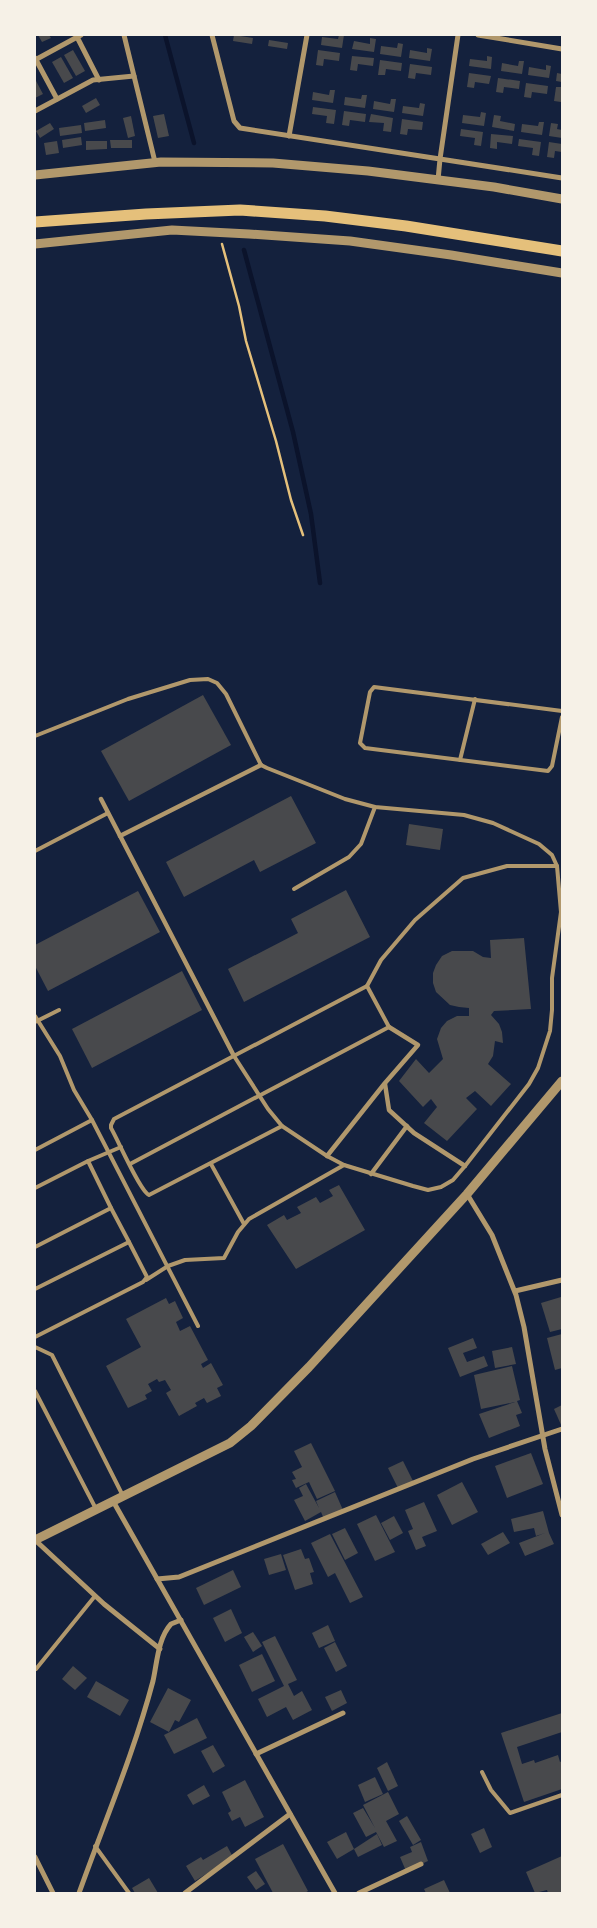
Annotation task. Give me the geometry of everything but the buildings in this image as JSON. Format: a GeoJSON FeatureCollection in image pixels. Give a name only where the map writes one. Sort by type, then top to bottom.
{"type":"FeatureCollection","features":[{"type":"Feature","properties":{"kind":"main road"},"geometry":{"type":"LineString","coordinates":[[35,222],[240,210],[325,216],[406,226],[562,251]]}},
{"type":"Feature","properties":{"kind":"street"},"geometry":{"type":"LineString","coordinates":[[124,35],[155,162]]}},
{"type":"Feature","properties":{"kind":"street"},"geometry":{"type":"LineString","coordinates":[[212,35],[235,123],[243,129],[562,178]]}},
{"type":"Feature","properties":{"kind":"street"},"geometry":{"type":"LineString","coordinates":[[289,136],[307,35]]}},
{"type":"Feature","properties":{"kind":"street"},"geometry":{"type":"LineString","coordinates":[[438,180],[458,35]]}},
{"type":"Feature","properties":{"kind":"street"},"geometry":{"type":"LineString","coordinates":[[478,35],[562,49]]}},
{"type":"Feature","properties":{"kind":"street"},"geometry":{"type":"LineString","coordinates":[[57,99],[35,59],[78,36],[99,80]]}},
{"type":"Feature","properties":{"kind":"street"},"geometry":{"type":"LineString","coordinates":[[35,111],[93,80],[134,76]]}},
{"type":"Feature","properties":{"kind":"street"},"geometry":{"type":"LineString","coordinates":[[35,175],[155,162],[273,163],[368,171],[562,199]]}},
{"type":"Feature","properties":{"kind":"street"},"geometry":{"type":"LineString","coordinates":[[35,244],[172,230],[220,232],[350,241],[562,273]]}},
{"type":"Feature","properties":{"kind":"street"},"geometry":{"type":"LineString","coordinates":[[120,836],[262,765]]}},
{"type":"Feature","properties":{"kind":"street"},"geometry":{"type":"LineString","coordinates":[[101,799],[234,1056]]}},
{"type":"Feature","properties":{"kind":"street"},"geometry":{"type":"LineString","coordinates":[[327,1156],[418,1045],[389,1027]]}},
{"type":"Feature","properties":{"kind":"street"},"geometry":{"type":"LineString","coordinates":[[160,1649],[95,1596],[35,1540],[230,1443],[251,1426],[315,1360],[467,1194],[562,1081]]}},
{"type":"Feature","properties":{"kind":"street"},"geometry":{"type":"LineString","coordinates":[[385,1084],[389,1110],[414,1133],[465,1166]]}},
{"type":"Feature","properties":{"kind":"street"},"geometry":{"type":"LineString","coordinates":[[371,1174],[407,1126]]}},
{"type":"Feature","properties":{"kind":"street"},"geometry":{"type":"LineString","coordinates":[[467,1194],[492,1235],[515,1291],[524,1327],[542,1435],[562,1515]]}},
{"type":"Feature","properties":{"kind":"street"},"geometry":{"type":"LineString","coordinates":[[515,1291],[562,1280]]}},
{"type":"Feature","properties":{"kind":"street"},"geometry":{"type":"LineString","coordinates":[[157,1579],[178,1577],[473,1459],[562,1429]]}},
{"type":"Feature","properties":{"kind":"street"},"geometry":{"type":"LineString","coordinates":[[113,1501],[335,1893]]}},
{"type":"Feature","properties":{"kind":"street"},"geometry":{"type":"LineString","coordinates":[[79,1893],[134,1745],[160,1649],[169,1626],[181,1620]]}},
{"type":"Feature","properties":{"kind":"street"},"geometry":{"type":"LineString","coordinates":[[256,1754],[343,1712]]}},
{"type":"Feature","properties":{"kind":"street"},"geometry":{"type":"LineString","coordinates":[[185,1893],[290,1814]]}},
{"type":"Feature","properties":{"kind":"street"},"geometry":{"type":"LineString","coordinates":[[35,1857],[54,1893]]}},
{"type":"Feature","properties":{"kind":"street"},"geometry":{"type":"LineString","coordinates":[[358,1893],[421,1864]]}},
{"type":"Feature","properties":{"kind":"lane"},"geometry":{"type":"LineString","coordinates":[[35,736],[128,699],[190,680],[208,679],[217,684],[226,694],[262,765],[300,783],[336,796],[376,807],[464,815],[493,823],[539,844],[552,855],[557,866],[561,912],[552,978],[550,1032],[538,1068],[529,1084],[465,1166],[453,1180],[442,1187],[428,1190],[344,1165],[327,1156],[282,1126],[234,1056]]}},
{"type":"Feature","properties":{"kind":"lane"},"geometry":{"type":"LineString","coordinates":[[562,710],[378,686],[374,687],[370,692],[360,740],[362,746],[548,771],[552,766],[562,717]]}},
{"type":"Feature","properties":{"kind":"lane"},"geometry":{"type":"LineString","coordinates":[[460,760],[475,699]]}},
{"type":"Feature","properties":{"kind":"lane"},"geometry":{"type":"LineString","coordinates":[[294,888],[349,857],[361,844],[376,807]]}},
{"type":"Feature","properties":{"kind":"lane"},"geometry":{"type":"LineString","coordinates":[[35,851],[108,814]]}},
{"type":"Feature","properties":{"kind":"lane"},"geometry":{"type":"LineString","coordinates":[[282,1126],[149,1195],[144,1191],[121,1147],[112,1128],[112,1121],[367,986],[381,960],[415,920],[463,878],[507,866],[557,866]]}},
{"type":"Feature","properties":{"kind":"lane"},"geometry":{"type":"LineString","coordinates":[[130,1164],[389,1027],[367,986]]}},
{"type":"Feature","properties":{"kind":"lane"},"geometry":{"type":"LineString","coordinates":[[36,1021],[59,1010]]}},
{"type":"Feature","properties":{"kind":"lane"},"geometry":{"type":"LineString","coordinates":[[35,1016],[36,1021],[60,1056],[74,1090],[109,1152],[198,1326]]}},
{"type":"Feature","properties":{"kind":"lane"},"geometry":{"type":"LineString","coordinates":[[35,1150],[92,1120]]}},
{"type":"Feature","properties":{"kind":"lane"},"geometry":{"type":"LineString","coordinates":[[35,1188],[121,1147]]}},
{"type":"Feature","properties":{"kind":"lane"},"geometry":{"type":"LineString","coordinates":[[88,1162],[146,1273],[146,1280]]}},
{"type":"Feature","properties":{"kind":"lane"},"geometry":{"type":"LineString","coordinates":[[210,1164],[244,1224]]}},
{"type":"Feature","properties":{"kind":"lane"},"geometry":{"type":"LineString","coordinates":[[35,1337],[146,1280],[168,1266],[185,1260],[224,1258],[244,1224],[249,1219],[344,1165]]}},
{"type":"Feature","properties":{"kind":"lane"},"geometry":{"type":"LineString","coordinates":[[35,1247],[111,1208]]}},
{"type":"Feature","properties":{"kind":"lane"},"geometry":{"type":"LineString","coordinates":[[35,1289],[129,1242]]}},
{"type":"Feature","properties":{"kind":"lane"},"geometry":{"type":"LineString","coordinates":[[35,1346],[52,1355],[123,1496]]}},
{"type":"Feature","properties":{"kind":"lane"},"geometry":{"type":"LineString","coordinates":[[35,1391],[96,1509]]}},
{"type":"Feature","properties":{"kind":"lane"},"geometry":{"type":"LineString","coordinates":[[36,1669],[95,1596]]}},
{"type":"Feature","properties":{"kind":"lane"},"geometry":{"type":"LineString","coordinates":[[482,1772],[491,1790],[510,1813],[562,1796]]}},
{"type":"Feature","properties":{"kind":"lane"},"geometry":{"type":"LineString","coordinates":[[95,1846],[128,1893]]}},
{"type":"Feature","properties":{"kind":"path"},"geometry":{"type":"LineString","coordinates":[[220,232],[246,340],[276,441],[290,500],[303,535]]}},
{"type":"Feature","properties":{"kind":"waterway"},"geometry":{"type":"LineString","coordinates":[[165,35],[194,143]]}},
{"type":"Feature","properties":{"kind":"waterway"},"geometry":{"type":"LineString","coordinates":[[244,250],[293,432],[311,514],[320,583]]}}]}
